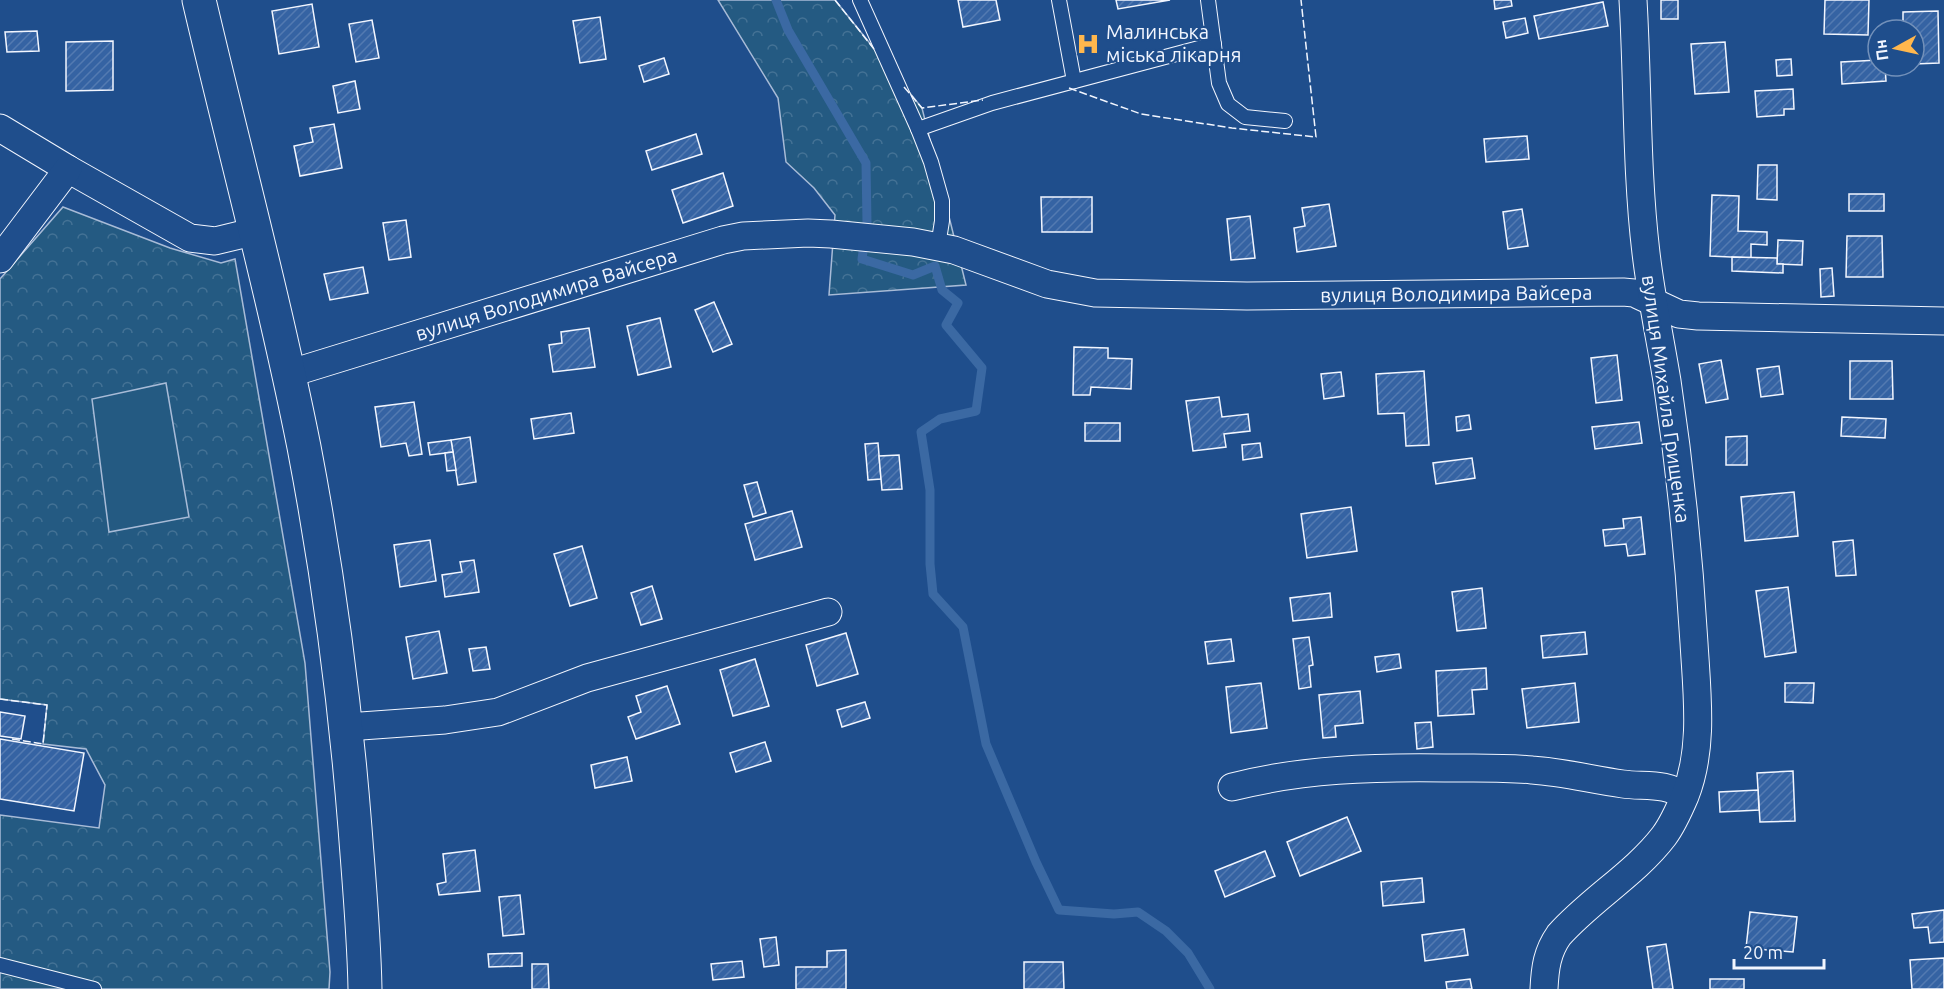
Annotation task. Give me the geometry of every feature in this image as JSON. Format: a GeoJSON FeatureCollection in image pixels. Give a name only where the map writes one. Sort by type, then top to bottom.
{"type":"FeatureCollection","features":[{"type":"Feature","properties":{"kind":"street"},"geometry":{"type":"LineString","coordinates":[[199,0],[256,231],[288,374],[323,554],[347,728],[362,918],[365,989]]}},
{"type":"Feature","properties":{"kind":"street","name":"вулиця Михайла Грищенка"},"geometry":{"type":"LineString","coordinates":[[1544,989],[1546,961],[1559,935],[1657,844],[1674,820],[1684,797],[1697,744],[1691,600],[1667,381],[1652,301],[1642,210],[1632,0]]}},
{"type":"Feature","properties":{"kind":"street"},"geometry":{"type":"LineString","coordinates":[[0,128],[68,170],[190,238],[215,241],[256,231]]}},
{"type":"Feature","properties":{"kind":"street"},"geometry":{"type":"LineString","coordinates":[[0,259],[68,170]]}},
{"type":"Feature","properties":{"kind":"street","name":"вулиця Володимира Вайсера"},"geometry":{"type":"LineString","coordinates":[[288,374],[723,240],[743,236],[808,233],[938,246],[1047,284],[1095,293],[1226,296],[1602,291],[1634,293],[1679,314],[1698,316],[1944,321]]}},
{"type":"Feature","properties":{"kind":"street"},"geometry":{"type":"LineString","coordinates":[[347,728],[445,720],[498,712],[587,678],[828,612]]}},
{"type":"Feature","properties":{"kind":"street"},"geometry":{"type":"LineString","coordinates":[[1232,787],[1269,778],[1383,767],[1511,768],[1672,789],[1684,797]]}},
{"type":"Feature","properties":{"kind":"lane"},"geometry":{"type":"LineString","coordinates":[[860,0],[931,162],[942,201],[938,246]]}},
{"type":"Feature","properties":{"kind":"lane"},"geometry":{"type":"LineString","coordinates":[[1059,0],[1074,81]]}},
{"type":"Feature","properties":{"kind":"lane"},"geometry":{"type":"LineString","coordinates":[[1208,0],[1219,83],[1228,104],[1245,117],[1285,121]]}},
{"type":"Feature","properties":{"kind":"lane"},"geometry":{"type":"LineString","coordinates":[[918,129],[983,106],[1214,45]]}},
{"type":"Feature","properties":{"kind":"lane"},"geometry":{"type":"LineString","coordinates":[[0,965],[94,989]]}},
{"type":"Feature","properties":{"kind":"green space"},"geometry":{"type":"Polygon","coordinates":[[[718,0],[835,0],[922,108],[966,285],[829,295],[835,215],[814,188],[786,162],[778,98],[718,0]]]}},
{"type":"Feature","properties":{"kind":"green space"},"geometry":{"type":"Polygon","coordinates":[[[63,207],[170,248],[221,263],[235,259],[305,663],[330,972],[329,989],[0,989],[0,815],[99,828],[105,785],[86,749],[43,744],[47,705],[0,699],[0,279],[63,207]]]}},
{"type":"Feature","properties":{"kind":"green space"},"geometry":{"type":"Polygon","coordinates":[[[166,383],[189,517],[109,532],[92,399],[166,383]]]}},
{"type":"Feature","properties":{"kind":"building"},"geometry":{"type":"Polygon","coordinates":[[[958,0],[996,0],[1000,20],[963,27],[958,0]]]}},
{"type":"Feature","properties":{"kind":"building"},"geometry":{"type":"Polygon","coordinates":[[[1116,0],[1170,0],[1118,9],[1116,0]]]}},
{"type":"Feature","properties":{"kind":"building"},"geometry":{"type":"Polygon","coordinates":[[[1494,0],[1511,0],[1512,6],[1495,9],[1494,0]]]}},
{"type":"Feature","properties":{"kind":"building"},"geometry":{"type":"Polygon","coordinates":[[[1661,0],[1678,0],[1678,19],[1661,19],[1661,0]]]}},
{"type":"Feature","properties":{"kind":"building"},"geometry":{"type":"Polygon","coordinates":[[[1825,0],[1869,0],[1866,35],[1824,34],[1825,0]]]}},
{"type":"Feature","properties":{"kind":"building"},"geometry":{"type":"Polygon","coordinates":[[[1603,2],[1608,26],[1539,39],[1534,16],[1603,2]]]}},
{"type":"Feature","properties":{"kind":"building"},"geometry":{"type":"Polygon","coordinates":[[[312,4],[319,47],[279,54],[272,11],[312,4]]]}},
{"type":"Feature","properties":{"kind":"building"},"geometry":{"type":"Polygon","coordinates":[[[1938,11],[1939,63],[1926,64],[1926,18],[1903,18],[1903,12],[1938,11]]]}},
{"type":"Feature","properties":{"kind":"building"},"geometry":{"type":"Polygon","coordinates":[[[600,17],[606,59],[580,63],[573,21],[600,17]]]}},
{"type":"Feature","properties":{"kind":"building"},"geometry":{"type":"Polygon","coordinates":[[[1525,18],[1528,33],[1506,38],[1503,22],[1525,18]]]}},
{"type":"Feature","properties":{"kind":"building"},"geometry":{"type":"Polygon","coordinates":[[[372,20],[379,58],[356,62],[349,24],[372,20]]]}},
{"type":"Feature","properties":{"kind":"building"},"geometry":{"type":"Polygon","coordinates":[[[37,31],[39,51],[7,52],[5,32],[37,31]]]}},
{"type":"Feature","properties":{"kind":"building"},"geometry":{"type":"Polygon","coordinates":[[[113,41],[113,90],[66,91],[66,42],[113,41]]]}},
{"type":"Feature","properties":{"kind":"building"},"geometry":{"type":"Polygon","coordinates":[[[1725,42],[1729,92],[1695,94],[1691,44],[1725,42]]]}},
{"type":"Feature","properties":{"kind":"building"},"geometry":{"type":"Polygon","coordinates":[[[664,58],[669,74],[644,82],[639,66],[664,58]]]}},
{"type":"Feature","properties":{"kind":"building"},"geometry":{"type":"Polygon","coordinates":[[[1791,59],[1792,75],[1777,76],[1776,60],[1791,59]]]}},
{"type":"Feature","properties":{"kind":"building"},"geometry":{"type":"Polygon","coordinates":[[[1866,61],[1866,78],[1886,78],[1886,81],[1842,84],[1841,62],[1866,61]]]}},
{"type":"Feature","properties":{"kind":"building"},"geometry":{"type":"Polygon","coordinates":[[[355,81],[360,109],[338,113],[333,86],[355,81]]]}},
{"type":"Feature","properties":{"kind":"building"},"geometry":{"type":"Polygon","coordinates":[[[1793,89],[1794,109],[1784,109],[1784,115],[1757,117],[1755,91],[1793,89]]]}},
{"type":"Feature","properties":{"kind":"building"},"geometry":{"type":"Polygon","coordinates":[[[334,124],[342,168],[300,176],[294,146],[313,142],[310,128],[334,124]]]}},
{"type":"Feature","properties":{"kind":"building"},"geometry":{"type":"Polygon","coordinates":[[[696,134],[702,154],[652,170],[646,151],[696,134]]]}},
{"type":"Feature","properties":{"kind":"building"},"geometry":{"type":"Polygon","coordinates":[[[1527,136],[1529,159],[1486,162],[1484,139],[1527,136]]]}},
{"type":"Feature","properties":{"kind":"building"},"geometry":{"type":"Polygon","coordinates":[[[1758,165],[1777,165],[1777,200],[1757,199],[1758,165]]]}},
{"type":"Feature","properties":{"kind":"building"},"geometry":{"type":"Polygon","coordinates":[[[723,173],[733,206],[683,223],[672,190],[723,173]]]}},
{"type":"Feature","properties":{"kind":"building"},"geometry":{"type":"Polygon","coordinates":[[[1849,194],[1884,194],[1884,211],[1849,211],[1849,194]]]}},
{"type":"Feature","properties":{"kind":"building"},"geometry":{"type":"Polygon","coordinates":[[[1712,195],[1739,196],[1738,231],[1767,232],[1767,245],[1751,244],[1751,258],[1710,256],[1712,195]]]}},
{"type":"Feature","properties":{"kind":"building"},"geometry":{"type":"Polygon","coordinates":[[[1041,197],[1092,197],[1092,232],[1042,232],[1041,197]]]}},
{"type":"Feature","properties":{"kind":"building"},"geometry":{"type":"Polygon","coordinates":[[[1329,204],[1336,246],[1297,252],[1294,228],[1305,226],[1302,208],[1329,204]]]}},
{"type":"Feature","properties":{"kind":"building"},"geometry":{"type":"Polygon","coordinates":[[[1522,209],[1528,246],[1508,249],[1503,212],[1522,209]]]}},
{"type":"Feature","properties":{"kind":"building"},"geometry":{"type":"Polygon","coordinates":[[[1250,216],[1255,258],[1231,260],[1227,219],[1250,216]]]}},
{"type":"Feature","properties":{"kind":"building"},"geometry":{"type":"Polygon","coordinates":[[[406,220],[411,257],[389,260],[383,223],[406,220]]]}},
{"type":"Feature","properties":{"kind":"building"},"geometry":{"type":"Polygon","coordinates":[[[1847,236],[1882,236],[1883,277],[1846,277],[1847,236]]]}},
{"type":"Feature","properties":{"kind":"building"},"geometry":{"type":"Polygon","coordinates":[[[1778,240],[1803,241],[1802,265],[1777,264],[1778,240]]]}},
{"type":"Feature","properties":{"kind":"building"},"geometry":{"type":"Polygon","coordinates":[[[1732,257],[1777,258],[1777,264],[1783,264],[1783,273],[1732,271],[1732,257]]]}},
{"type":"Feature","properties":{"kind":"building"},"geometry":{"type":"Polygon","coordinates":[[[363,267],[368,293],[330,300],[324,274],[363,267]]]}},
{"type":"Feature","properties":{"kind":"building"},"geometry":{"type":"Polygon","coordinates":[[[1832,268],[1834,296],[1821,297],[1820,269],[1832,268]]]}},
{"type":"Feature","properties":{"kind":"building"},"geometry":{"type":"Polygon","coordinates":[[[714,302],[732,344],[713,352],[695,310],[714,302]]]}},
{"type":"Feature","properties":{"kind":"building"},"geometry":{"type":"Polygon","coordinates":[[[660,318],[671,367],[638,375],[627,326],[660,318]]]}},
{"type":"Feature","properties":{"kind":"building"},"geometry":{"type":"Polygon","coordinates":[[[589,328],[595,367],[553,372],[549,345],[562,343],[561,332],[589,328]]]}},
{"type":"Feature","properties":{"kind":"building"},"geometry":{"type":"Polygon","coordinates":[[[1074,347],[1108,348],[1108,358],[1132,359],[1131,389],[1091,387],[1090,395],[1073,395],[1074,347]]]}},
{"type":"Feature","properties":{"kind":"building"},"geometry":{"type":"Polygon","coordinates":[[[1617,355],[1622,400],[1596,403],[1591,358],[1617,355]]]}},
{"type":"Feature","properties":{"kind":"building"},"geometry":{"type":"Polygon","coordinates":[[[1721,360],[1728,399],[1706,403],[1699,364],[1721,360]]]}},
{"type":"Feature","properties":{"kind":"building"},"geometry":{"type":"Polygon","coordinates":[[[1850,361],[1892,361],[1893,399],[1850,399],[1850,361]]]}},
{"type":"Feature","properties":{"kind":"building"},"geometry":{"type":"Polygon","coordinates":[[[1779,366],[1783,394],[1761,397],[1757,369],[1779,366]]]}},
{"type":"Feature","properties":{"kind":"building"},"geometry":{"type":"Polygon","coordinates":[[[1424,371],[1429,445],[1406,446],[1404,413],[1378,414],[1376,374],[1424,371]]]}},
{"type":"Feature","properties":{"kind":"building"},"geometry":{"type":"Polygon","coordinates":[[[1341,372],[1344,396],[1324,399],[1321,374],[1341,372]]]}},
{"type":"Feature","properties":{"kind":"building"},"geometry":{"type":"Polygon","coordinates":[[[1219,397],[1222,417],[1248,414],[1250,431],[1224,434],[1226,447],[1193,451],[1186,401],[1219,397]]]}},
{"type":"Feature","properties":{"kind":"building"},"geometry":{"type":"Polygon","coordinates":[[[414,402],[422,454],[409,456],[406,443],[381,447],[375,407],[414,402]]]}},
{"type":"Feature","properties":{"kind":"building"},"geometry":{"type":"Polygon","coordinates":[[[571,413],[574,433],[534,439],[531,419],[571,413]]]}},
{"type":"Feature","properties":{"kind":"building"},"geometry":{"type":"Polygon","coordinates":[[[1469,415],[1471,429],[1457,431],[1456,417],[1469,415]]]}},
{"type":"Feature","properties":{"kind":"building"},"geometry":{"type":"Polygon","coordinates":[[[1842,417],[1886,419],[1885,438],[1841,436],[1842,417]]]}},
{"type":"Feature","properties":{"kind":"building"},"geometry":{"type":"Polygon","coordinates":[[[1639,422],[1642,443],[1595,449],[1592,427],[1639,422]]]}},
{"type":"Feature","properties":{"kind":"building"},"geometry":{"type":"Polygon","coordinates":[[[1085,423],[1120,423],[1120,441],[1085,441],[1085,423]]]}},
{"type":"Feature","properties":{"kind":"building"},"geometry":{"type":"Polygon","coordinates":[[[1747,436],[1747,465],[1726,465],[1726,437],[1747,436]]]}},
{"type":"Feature","properties":{"kind":"building"},"geometry":{"type":"Polygon","coordinates":[[[470,437],[476,482],[458,485],[451,440],[470,437]]]}},
{"type":"Feature","properties":{"kind":"building"},"geometry":{"type":"Polygon","coordinates":[[[451,440],[453,452],[430,455],[428,443],[451,440]]]}},
{"type":"Feature","properties":{"kind":"building"},"geometry":{"type":"Polygon","coordinates":[[[878,443],[881,479],[868,480],[865,444],[878,443]]]}},
{"type":"Feature","properties":{"kind":"building"},"geometry":{"type":"Polygon","coordinates":[[[1260,443],[1262,457],[1243,460],[1242,445],[1260,443]]]}},
{"type":"Feature","properties":{"kind":"building"},"geometry":{"type":"Polygon","coordinates":[[[453,452],[456,470],[447,471],[445,453],[453,452]]]}},
{"type":"Feature","properties":{"kind":"building"},"geometry":{"type":"Polygon","coordinates":[[[899,455],[902,489],[882,490],[879,456],[899,455]]]}},
{"type":"Feature","properties":{"kind":"building"},"geometry":{"type":"Polygon","coordinates":[[[1472,458],[1475,478],[1436,484],[1433,463],[1472,458]]]}},
{"type":"Feature","properties":{"kind":"building"},"geometry":{"type":"Polygon","coordinates":[[[757,482],[766,513],[753,517],[744,485],[757,482]]]}},
{"type":"Feature","properties":{"kind":"building"},"geometry":{"type":"Polygon","coordinates":[[[1794,492],[1798,536],[1745,541],[1741,497],[1794,492]]]}},
{"type":"Feature","properties":{"kind":"building"},"geometry":{"type":"Polygon","coordinates":[[[1351,507],[1357,551],[1307,558],[1301,514],[1351,507]]]}},
{"type":"Feature","properties":{"kind":"building"},"geometry":{"type":"Polygon","coordinates":[[[792,511],[802,547],[755,560],[745,524],[792,511]]]}},
{"type":"Feature","properties":{"kind":"building"},"geometry":{"type":"Polygon","coordinates":[[[1641,517],[1645,554],[1628,556],[1626,544],[1605,546],[1603,530],[1624,528],[1623,519],[1641,517]]]}},
{"type":"Feature","properties":{"kind":"building"},"geometry":{"type":"Polygon","coordinates":[[[430,540],[436,581],[400,587],[394,545],[430,540]]]}},
{"type":"Feature","properties":{"kind":"building"},"geometry":{"type":"Polygon","coordinates":[[[1853,540],[1856,575],[1836,576],[1833,542],[1853,540]]]}},
{"type":"Feature","properties":{"kind":"building"},"geometry":{"type":"Polygon","coordinates":[[[582,546],[597,598],[570,606],[554,554],[582,546]]]}},
{"type":"Feature","properties":{"kind":"building"},"geometry":{"type":"Polygon","coordinates":[[[474,560],[479,592],[445,597],[442,575],[462,572],[460,562],[474,560]]]}},
{"type":"Feature","properties":{"kind":"building"},"geometry":{"type":"Polygon","coordinates":[[[652,586],[662,619],[641,625],[631,593],[652,586]]]}},
{"type":"Feature","properties":{"kind":"building"},"geometry":{"type":"Polygon","coordinates":[[[1788,587],[1796,652],[1765,657],[1756,591],[1788,587]]]}},
{"type":"Feature","properties":{"kind":"building"},"geometry":{"type":"Polygon","coordinates":[[[1482,588],[1486,628],[1457,631],[1452,592],[1482,588]]]}},
{"type":"Feature","properties":{"kind":"building"},"geometry":{"type":"Polygon","coordinates":[[[1330,593],[1332,617],[1293,621],[1290,598],[1330,593]]]}},
{"type":"Feature","properties":{"kind":"building"},"geometry":{"type":"Polygon","coordinates":[[[439,631],[447,673],[413,679],[406,637],[439,631]]]}},
{"type":"Feature","properties":{"kind":"building"},"geometry":{"type":"Polygon","coordinates":[[[1585,632],[1587,654],[1543,658],[1541,636],[1585,632]]]}},
{"type":"Feature","properties":{"kind":"building"},"geometry":{"type":"Polygon","coordinates":[[[846,633],[858,674],[817,686],[806,645],[846,633]]]}},
{"type":"Feature","properties":{"kind":"building"},"geometry":{"type":"Polygon","coordinates":[[[1309,637],[1313,665],[1309,666],[1311,687],[1299,689],[1293,639],[1309,637]]]}},
{"type":"Feature","properties":{"kind":"building"},"geometry":{"type":"Polygon","coordinates":[[[1231,639],[1234,661],[1208,664],[1205,642],[1231,639]]]}},
{"type":"Feature","properties":{"kind":"building"},"geometry":{"type":"Polygon","coordinates":[[[486,647],[490,669],[473,671],[469,649],[486,647]]]}},
{"type":"Feature","properties":{"kind":"building"},"geometry":{"type":"Polygon","coordinates":[[[1399,654],[1401,668],[1377,672],[1375,657],[1399,654]]]}},
{"type":"Feature","properties":{"kind":"building"},"geometry":{"type":"Polygon","coordinates":[[[755,659],[769,706],[733,716],[720,670],[755,659]]]}},
{"type":"Feature","properties":{"kind":"building"},"geometry":{"type":"Polygon","coordinates":[[[1486,668],[1487,689],[1472,690],[1474,714],[1438,716],[1436,671],[1486,668]]]}},
{"type":"Feature","properties":{"kind":"building"},"geometry":{"type":"Polygon","coordinates":[[[1261,683],[1267,728],[1231,733],[1226,687],[1261,683]]]}},
{"type":"Feature","properties":{"kind":"building"},"geometry":{"type":"Polygon","coordinates":[[[1575,683],[1579,722],[1527,728],[1522,689],[1575,683]]]}},
{"type":"Feature","properties":{"kind":"building"},"geometry":{"type":"Polygon","coordinates":[[[1785,683],[1814,683],[1813,703],[1785,702],[1785,683]]]}},
{"type":"Feature","properties":{"kind":"building"},"geometry":{"type":"Polygon","coordinates":[[[667,686],[680,724],[636,739],[628,717],[641,712],[636,696],[667,686]]]}},
{"type":"Feature","properties":{"kind":"building"},"geometry":{"type":"Polygon","coordinates":[[[1360,691],[1363,723],[1335,726],[1336,737],[1323,738],[1319,695],[1360,691]]]}},
{"type":"Feature","properties":{"kind":"building"},"geometry":{"type":"Polygon","coordinates":[[[865,702],[870,718],[842,727],[837,710],[865,702]]]}},
{"type":"Feature","properties":{"kind":"building"},"geometry":{"type":"Polygon","coordinates":[[[0,712],[25,716],[21,739],[0,736],[0,712]]]}},
{"type":"Feature","properties":{"kind":"building"},"geometry":{"type":"Polygon","coordinates":[[[1431,722],[1433,747],[1417,749],[1415,723],[1431,722]]]}},
{"type":"Feature","properties":{"kind":"building"},"geometry":{"type":"Polygon","coordinates":[[[0,739],[84,753],[74,811],[0,799],[0,739]]]}},
{"type":"Feature","properties":{"kind":"building"},"geometry":{"type":"Polygon","coordinates":[[[765,742],[771,761],[736,772],[730,753],[765,742]]]}},
{"type":"Feature","properties":{"kind":"building"},"geometry":{"type":"Polygon","coordinates":[[[627,757],[632,781],[595,788],[591,765],[627,757]]]}},
{"type":"Feature","properties":{"kind":"building"},"geometry":{"type":"Polygon","coordinates":[[[1793,771],[1795,821],[1760,822],[1757,773],[1793,771]]]}},
{"type":"Feature","properties":{"kind":"building"},"geometry":{"type":"Polygon","coordinates":[[[1758,790],[1759,810],[1720,812],[1719,792],[1758,790]]]}},
{"type":"Feature","properties":{"kind":"building"},"geometry":{"type":"Polygon","coordinates":[[[1347,817],[1361,851],[1300,876],[1287,842],[1347,817]]]}},
{"type":"Feature","properties":{"kind":"building"},"geometry":{"type":"Polygon","coordinates":[[[475,850],[480,891],[439,895],[437,884],[446,882],[443,854],[475,850]]]}},
{"type":"Feature","properties":{"kind":"building"},"geometry":{"type":"Polygon","coordinates":[[[1265,851],[1275,876],[1225,897],[1215,871],[1265,851]]]}},
{"type":"Feature","properties":{"kind":"building"},"geometry":{"type":"Polygon","coordinates":[[[1422,878],[1424,902],[1383,906],[1381,882],[1422,878]]]}},
{"type":"Feature","properties":{"kind":"building"},"geometry":{"type":"Polygon","coordinates":[[[520,895],[524,934],[503,936],[499,897],[520,895]]]}},
{"type":"Feature","properties":{"kind":"building"},"geometry":{"type":"Polygon","coordinates":[[[1944,910],[1944,942],[1930,943],[1928,927],[1914,928],[1912,914],[1944,910]]]}},
{"type":"Feature","properties":{"kind":"building"},"geometry":{"type":"Polygon","coordinates":[[[1750,912],[1797,917],[1793,952],[1746,948],[1750,912]]]}},
{"type":"Feature","properties":{"kind":"building"},"geometry":{"type":"Polygon","coordinates":[[[1464,929],[1468,955],[1425,961],[1422,935],[1464,929]]]}},
{"type":"Feature","properties":{"kind":"building"},"geometry":{"type":"Polygon","coordinates":[[[776,937],[779,965],[764,967],[760,939],[776,937]]]}},
{"type":"Feature","properties":{"kind":"building"},"geometry":{"type":"Polygon","coordinates":[[[1666,944],[1673,989],[1653,989],[1647,947],[1666,944]]]}},
{"type":"Feature","properties":{"kind":"building"},"geometry":{"type":"Polygon","coordinates":[[[846,950],[846,989],[796,989],[796,967],[827,967],[827,951],[846,950]]]}},
{"type":"Feature","properties":{"kind":"building"},"geometry":{"type":"Polygon","coordinates":[[[522,953],[522,966],[489,967],[488,954],[522,953]]]}},
{"type":"Feature","properties":{"kind":"building"},"geometry":{"type":"Polygon","coordinates":[[[1944,958],[1944,989],[1912,989],[1910,960],[1944,958]]]}},
{"type":"Feature","properties":{"kind":"building"},"geometry":{"type":"Polygon","coordinates":[[[742,961],[744,977],[713,980],[711,964],[742,961]]]}},
{"type":"Feature","properties":{"kind":"building"},"geometry":{"type":"Polygon","coordinates":[[[1024,962],[1063,962],[1064,989],[1024,989],[1024,962]]]}},
{"type":"Feature","properties":{"kind":"building"},"geometry":{"type":"Polygon","coordinates":[[[532,964],[548,964],[549,989],[532,989],[532,964]]]}},
{"type":"Feature","properties":{"kind":"building"},"geometry":{"type":"Polygon","coordinates":[[[1470,979],[1472,989],[1447,989],[1446,982],[1470,979]]]}},
{"type":"Feature","properties":{"kind":"building"},"geometry":{"type":"Polygon","coordinates":[[[1710,979],[1744,979],[1744,989],[1710,989],[1710,979]]]}},
{"type":"Feature","properties":{"kind":"waterway"},"geometry":{"type":"LineString","coordinates":[[776,0],[788,30],[866,163],[867,223],[862,259],[913,275],[935,266],[942,290],[958,303],[946,325],[982,368],[976,411],[940,419],[921,432],[930,490],[930,564],[933,594],[963,627],[986,744],[1036,862],[1059,910],[1114,914],[1138,912],[1166,931],[1188,953],[1210,989]]}},
{"type":"Feature","properties":{"kind":"fence"},"geometry":{"type":"LineString","coordinates":[[835,0],[874,49]]}},
{"type":"Feature","properties":{"kind":"fence"},"geometry":{"type":"LineString","coordinates":[[1069,88],[1141,114],[1232,128],[1316,137],[1301,0]]}},
{"type":"Feature","properties":{"kind":"fence"},"geometry":{"type":"LineString","coordinates":[[904,87],[922,108],[983,100]]}},
{"type":"Feature","properties":{"kind":"fence"},"geometry":{"type":"LineString","coordinates":[[0,699],[47,705],[43,744],[12,739]]}},
{"type":"Feature","properties":{"kind":"place","name":"Малинська міська лікарня"},"geometry":{"type":"Point","coordinates":[1088,44]}}]}
